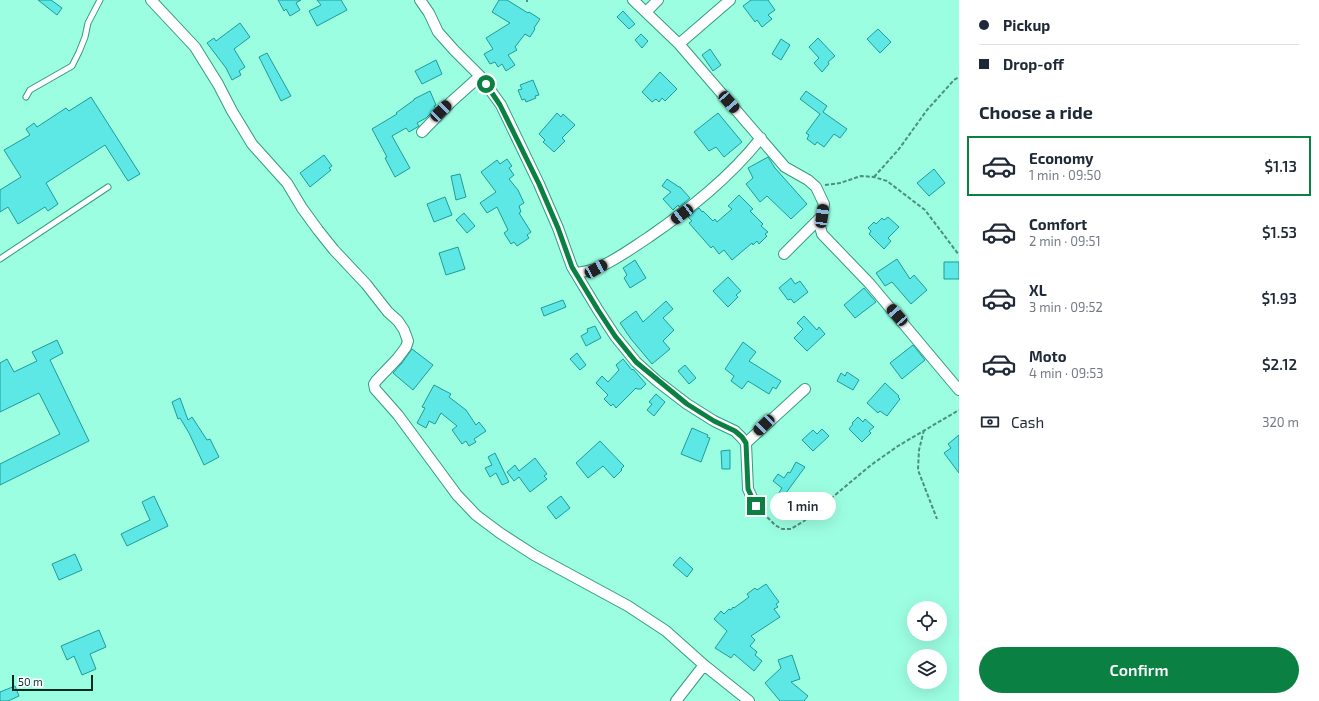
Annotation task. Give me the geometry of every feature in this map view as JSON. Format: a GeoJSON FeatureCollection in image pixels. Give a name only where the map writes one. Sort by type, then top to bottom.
{"type":"FeatureCollection","features":[{"type":"Feature","properties":{"kind":"street"},"geometry":{"type":"LineString","coordinates":[[151,0],[195,46],[252,144],[287,183],[302,208],[334,250],[366,284],[404,330],[408,341],[406,347],[376,381],[374,384],[375,389],[398,415],[457,495],[476,515],[506,537],[534,555],[628,606],[666,631],[704,665],[749,701]]}},
{"type":"Feature","properties":{"kind":"street"},"geometry":{"type":"LineString","coordinates":[[420,0],[429,13],[438,32],[480,76],[500,105],[539,184],[558,228],[572,267],[615,336],[636,362],[687,404],[714,421],[735,431],[746,443],[748,489],[756,506]]}},
{"type":"Feature","properties":{"kind":"street"},"geometry":{"type":"LineString","coordinates":[[633,0],[680,44],[785,167],[808,180],[816,187],[824,204],[820,226],[822,234],[870,284],[959,390]]}},
{"type":"Feature","properties":{"kind":"street"},"geometry":{"type":"LineString","coordinates":[[646,12],[658,0]]}},
{"type":"Feature","properties":{"kind":"street"},"geometry":{"type":"LineString","coordinates":[[680,44],[730,0]]}},
{"type":"Feature","properties":{"kind":"street"},"geometry":{"type":"LineString","coordinates":[[422,132],[451,102],[480,76]]}},
{"type":"Feature","properties":{"kind":"street"},"geometry":{"type":"LineString","coordinates":[[576,273],[596,269],[616,258],[674,220],[722,180],[748,154],[761,138]]}},
{"type":"Feature","properties":{"kind":"street"},"geometry":{"type":"LineString","coordinates":[[784,254],[822,216]]}},
{"type":"Feature","properties":{"kind":"street"},"geometry":{"type":"LineString","coordinates":[[746,443],[805,389]]}},
{"type":"Feature","properties":{"kind":"street"},"geometry":{"type":"LineString","coordinates":[[676,701],[704,665]]}},
{"type":"Feature","properties":{"kind":"lane"},"geometry":{"type":"LineString","coordinates":[[26,97],[30,90],[72,66],[85,37],[88,23],[100,0]]}},
{"type":"Feature","properties":{"kind":"lane"},"geometry":{"type":"LineString","coordinates":[[0,259],[108,188]]}},
{"type":"Feature","properties":{"kind":"path"},"geometry":{"type":"LineString","coordinates":[[874,177],[899,149],[927,110],[954,80],[959,77]]}},
{"type":"Feature","properties":{"kind":"path"},"geometry":{"type":"LineString","coordinates":[[816,187],[840,183],[861,176],[874,177],[887,181],[925,210],[959,256]]}},
{"type":"Feature","properties":{"kind":"path"},"geometry":{"type":"LineString","coordinates":[[756,506],[775,525],[782,529],[790,529],[804,521],[871,465],[898,446],[959,410]]}},
{"type":"Feature","properties":{"kind":"path"},"geometry":{"type":"LineString","coordinates":[[924,430],[919,450],[918,470],[937,519]]}},
{"type":"Feature","properties":{"kind":"building"},"geometry":{"type":"Polygon","coordinates":[[[38,0],[51,0],[62,8],[57,15],[38,0]]]}},
{"type":"Feature","properties":{"kind":"building"},"geometry":{"type":"Polygon","coordinates":[[[278,0],[301,0],[296,3],[300,10],[290,16],[286,9],[284,11],[278,0]]]}},
{"type":"Feature","properties":{"kind":"building"},"geometry":{"type":"Polygon","coordinates":[[[317,0],[341,0],[347,10],[317,26],[309,11],[321,5],[317,0]]]}},
{"type":"Feature","properties":{"kind":"building"},"geometry":{"type":"Polygon","coordinates":[[[499,0],[507,0],[540,19],[530,37],[525,34],[515,47],[517,50],[508,55],[515,65],[506,71],[502,64],[498,67],[495,62],[490,64],[484,54],[493,49],[486,38],[510,23],[492,12],[499,0]]]}},
{"type":"Feature","properties":{"kind":"building"},"geometry":{"type":"Polygon","coordinates":[[[751,0],[768,0],[775,10],[768,15],[772,19],[762,27],[757,20],[755,22],[743,6],[751,0]]]}},
{"type":"Feature","properties":{"kind":"building"},"geometry":{"type":"Polygon","coordinates":[[[623,11],[635,24],[629,29],[617,17],[623,11]]]}},
{"type":"Feature","properties":{"kind":"building"},"geometry":{"type":"Polygon","coordinates":[[[240,23],[250,37],[234,49],[245,67],[239,71],[241,75],[232,80],[226,68],[207,43],[214,38],[216,41],[240,23]]]}},
{"type":"Feature","properties":{"kind":"building"},"geometry":{"type":"Polygon","coordinates":[[[878,29],[891,42],[880,53],[867,39],[878,29]]]}},
{"type":"Feature","properties":{"kind":"building"},"geometry":{"type":"Polygon","coordinates":[[[641,34],[648,41],[642,48],[635,40],[641,34]]]}},
{"type":"Feature","properties":{"kind":"building"},"geometry":{"type":"Polygon","coordinates":[[[818,38],[835,56],[828,62],[829,64],[822,72],[814,63],[819,58],[809,47],[818,38]]]}},
{"type":"Feature","properties":{"kind":"building"},"geometry":{"type":"Polygon","coordinates":[[[781,39],[790,45],[781,60],[772,54],[781,39]]]}},
{"type":"Feature","properties":{"kind":"building"},"geometry":{"type":"Polygon","coordinates":[[[710,49],[721,65],[713,71],[702,55],[710,49]]]}},
{"type":"Feature","properties":{"kind":"building"},"geometry":{"type":"Polygon","coordinates":[[[267,53],[291,96],[281,101],[259,57],[267,53]]]}},
{"type":"Feature","properties":{"kind":"building"},"geometry":{"type":"Polygon","coordinates":[[[436,60],[442,74],[422,84],[415,71],[436,60]]]}},
{"type":"Feature","properties":{"kind":"building"},"geometry":{"type":"Polygon","coordinates":[[[660,72],[677,89],[665,101],[662,98],[659,102],[656,99],[652,102],[642,92],[660,72]]]}},
{"type":"Feature","properties":{"kind":"building"},"geometry":{"type":"Polygon","coordinates":[[[533,80],[539,95],[535,96],[536,98],[526,102],[525,99],[522,100],[518,90],[522,89],[520,85],[533,80]]]}},
{"type":"Feature","properties":{"kind":"building"},"geometry":{"type":"Polygon","coordinates":[[[430,91],[436,105],[434,106],[436,109],[433,110],[426,118],[417,123],[419,126],[409,132],[406,128],[392,136],[410,168],[395,177],[385,158],[387,157],[372,129],[397,114],[396,113],[414,99],[430,91]]]}},
{"type":"Feature","properties":{"kind":"building"},"geometry":{"type":"Polygon","coordinates":[[[806,91],[827,106],[823,112],[847,129],[840,138],[834,134],[824,147],[817,142],[815,145],[807,139],[809,135],[806,133],[820,114],[800,99],[806,91]]]}},
{"type":"Feature","properties":{"kind":"building"},"geometry":{"type":"Polygon","coordinates":[[[91,97],[140,174],[128,181],[105,145],[46,183],[58,204],[48,211],[45,207],[18,224],[8,207],[0,212],[0,190],[21,177],[4,150],[30,135],[26,129],[34,123],[37,127],[66,108],[69,111],[91,97]]]}},
{"type":"Feature","properties":{"kind":"building"},"geometry":{"type":"Polygon","coordinates":[[[557,113],[561,117],[563,114],[575,125],[562,138],[565,141],[554,152],[543,142],[545,140],[539,134],[557,113]]]}},
{"type":"Feature","properties":{"kind":"building"},"geometry":{"type":"Polygon","coordinates":[[[718,113],[742,142],[724,157],[716,147],[709,151],[694,132],[718,113]]]}},
{"type":"Feature","properties":{"kind":"building"},"geometry":{"type":"Polygon","coordinates":[[[324,155],[332,166],[329,168],[331,170],[310,187],[300,173],[324,155]]]}},
{"type":"Feature","properties":{"kind":"building"},"geometry":{"type":"Polygon","coordinates":[[[768,157],[775,168],[807,204],[791,219],[767,196],[760,202],[746,184],[753,178],[748,168],[768,157]]]}},
{"type":"Feature","properties":{"kind":"building"},"geometry":{"type":"Polygon","coordinates":[[[507,159],[512,166],[509,168],[514,175],[509,179],[518,190],[524,203],[519,206],[521,212],[519,213],[531,232],[527,235],[529,238],[517,246],[514,242],[511,244],[504,233],[508,230],[497,207],[487,213],[480,203],[496,192],[481,172],[497,160],[500,164],[507,159]]]}},
{"type":"Feature","properties":{"kind":"building"},"geometry":{"type":"Polygon","coordinates":[[[934,169],[945,183],[929,196],[917,183],[934,169]]]}},
{"type":"Feature","properties":{"kind":"building"},"geometry":{"type":"Polygon","coordinates":[[[460,174],[466,197],[456,200],[451,176],[460,174]]]}},
{"type":"Feature","properties":{"kind":"building"},"geometry":{"type":"Polygon","coordinates":[[[667,179],[680,187],[690,198],[679,207],[678,205],[673,210],[663,199],[671,192],[662,186],[667,179]]]}},
{"type":"Feature","properties":{"kind":"building"},"geometry":{"type":"Polygon","coordinates":[[[739,195],[753,209],[750,211],[763,224],[761,226],[768,232],[765,234],[767,236],[759,244],[757,241],[753,245],[752,243],[732,260],[724,250],[719,254],[713,246],[711,248],[689,223],[692,221],[688,217],[699,208],[713,221],[715,219],[717,222],[732,209],[728,206],[739,195]]]}},
{"type":"Feature","properties":{"kind":"building"},"geometry":{"type":"Polygon","coordinates":[[[445,197],[452,215],[434,222],[427,204],[445,197]]]}},
{"type":"Feature","properties":{"kind":"building"},"geometry":{"type":"Polygon","coordinates":[[[464,213],[475,226],[467,233],[456,220],[464,213]]]}},
{"type":"Feature","properties":{"kind":"building"},"geometry":{"type":"Polygon","coordinates":[[[888,217],[899,227],[888,238],[891,241],[884,249],[869,234],[871,231],[868,228],[874,222],[876,224],[882,218],[884,220],[888,217]]]}},
{"type":"Feature","properties":{"kind":"building"},"geometry":{"type":"Polygon","coordinates":[[[458,247],[465,269],[446,275],[439,253],[458,247]]]}},
{"type":"Feature","properties":{"kind":"building"},"geometry":{"type":"Polygon","coordinates":[[[897,259],[910,279],[914,275],[927,290],[911,304],[892,282],[885,286],[876,273],[897,259]]]}},
{"type":"Feature","properties":{"kind":"building"},"geometry":{"type":"Polygon","coordinates":[[[635,260],[646,278],[630,288],[624,278],[627,275],[623,268],[635,260]]]}},
{"type":"Feature","properties":{"kind":"building"},"geometry":{"type":"Polygon","coordinates":[[[944,262],[959,262],[959,279],[944,279],[944,262]]]}},
{"type":"Feature","properties":{"kind":"building"},"geometry":{"type":"Polygon","coordinates":[[[728,277],[741,291],[736,295],[738,297],[728,307],[713,291],[728,277]]]}},
{"type":"Feature","properties":{"kind":"building"},"geometry":{"type":"Polygon","coordinates":[[[791,278],[795,284],[800,281],[808,292],[794,303],[791,299],[788,300],[779,288],[791,278]]]}},
{"type":"Feature","properties":{"kind":"building"},"geometry":{"type":"Polygon","coordinates":[[[864,288],[876,302],[855,318],[844,305],[864,288]]]}},
{"type":"Feature","properties":{"kind":"building"},"geometry":{"type":"Polygon","coordinates":[[[563,300],[566,307],[544,316],[541,308],[563,300]]]}},
{"type":"Feature","properties":{"kind":"building"},"geometry":{"type":"Polygon","coordinates":[[[666,301],[673,309],[663,318],[674,330],[663,341],[670,349],[652,364],[620,323],[636,311],[643,322],[666,301]]]}},
{"type":"Feature","properties":{"kind":"building"},"geometry":{"type":"Polygon","coordinates":[[[804,316],[817,330],[819,327],[825,334],[807,351],[794,338],[803,329],[797,323],[804,316]]]}},
{"type":"Feature","properties":{"kind":"building"},"geometry":{"type":"Polygon","coordinates":[[[595,326],[601,338],[586,346],[581,336],[588,332],[587,329],[595,326]]]}},
{"type":"Feature","properties":{"kind":"building"},"geometry":{"type":"Polygon","coordinates":[[[57,340],[63,353],[50,360],[89,441],[0,485],[0,464],[60,434],[39,393],[0,412],[0,363],[7,359],[14,372],[37,361],[32,352],[57,340]]]}},
{"type":"Feature","properties":{"kind":"building"},"geometry":{"type":"Polygon","coordinates":[[[743,342],[756,352],[749,361],[781,381],[776,389],[773,387],[769,394],[748,381],[742,389],[731,381],[734,376],[725,369],[743,342]]]}},
{"type":"Feature","properties":{"kind":"building"},"geometry":{"type":"Polygon","coordinates":[[[913,345],[925,360],[902,379],[890,363],[913,345]]]}},
{"type":"Feature","properties":{"kind":"building"},"geometry":{"type":"Polygon","coordinates":[[[412,349],[433,365],[413,390],[393,373],[412,349]]]}},
{"type":"Feature","properties":{"kind":"building"},"geometry":{"type":"Polygon","coordinates":[[[577,353],[586,365],[580,370],[570,359],[577,353]]]}},
{"type":"Feature","properties":{"kind":"building"},"geometry":{"type":"Polygon","coordinates":[[[623,359],[646,384],[641,389],[636,388],[616,408],[613,404],[611,406],[604,399],[608,395],[596,383],[602,376],[608,382],[619,370],[616,365],[623,359]]]}},
{"type":"Feature","properties":{"kind":"building"},"geometry":{"type":"Polygon","coordinates":[[[685,365],[696,378],[689,384],[678,371],[685,365]]]}},
{"type":"Feature","properties":{"kind":"building"},"geometry":{"type":"Polygon","coordinates":[[[847,372],[859,380],[853,390],[837,381],[841,373],[845,376],[847,372]]]}},
{"type":"Feature","properties":{"kind":"building"},"geometry":{"type":"Polygon","coordinates":[[[885,383],[899,396],[898,397],[900,399],[887,416],[880,411],[878,413],[867,403],[885,383]]]}},
{"type":"Feature","properties":{"kind":"building"},"geometry":{"type":"Polygon","coordinates":[[[434,385],[451,394],[449,397],[466,410],[476,425],[479,422],[486,431],[474,439],[476,442],[469,446],[466,441],[462,444],[452,430],[457,426],[441,413],[435,424],[429,421],[426,428],[417,423],[425,408],[422,407],[434,385]]]}},
{"type":"Feature","properties":{"kind":"building"},"geometry":{"type":"Polygon","coordinates":[[[656,394],[665,402],[654,416],[647,410],[652,404],[649,402],[656,394]]]}},
{"type":"Feature","properties":{"kind":"building"},"geometry":{"type":"Polygon","coordinates":[[[180,398],[188,420],[192,417],[207,440],[210,439],[219,457],[204,465],[189,433],[180,418],[178,419],[172,402],[180,398]]]}},
{"type":"Feature","properties":{"kind":"building"},"geometry":{"type":"Polygon","coordinates":[[[858,417],[863,422],[865,419],[874,427],[869,431],[871,433],[862,442],[849,429],[858,417]]]}},
{"type":"Feature","properties":{"kind":"building"},"geometry":{"type":"Polygon","coordinates":[[[692,428],[708,435],[707,437],[710,438],[701,462],[681,454],[692,428]]]}},
{"type":"Feature","properties":{"kind":"building"},"geometry":{"type":"Polygon","coordinates":[[[822,429],[829,436],[813,451],[802,440],[813,430],[817,434],[822,429]]]}},
{"type":"Feature","properties":{"kind":"building"},"geometry":{"type":"Polygon","coordinates":[[[959,435],[959,473],[944,453],[951,448],[948,444],[959,435]]]}},
{"type":"Feature","properties":{"kind":"building"},"geometry":{"type":"Polygon","coordinates":[[[600,441],[624,466],[614,478],[603,466],[588,478],[576,463],[600,441]]]}},
{"type":"Feature","properties":{"kind":"building"},"geometry":{"type":"Polygon","coordinates":[[[730,450],[730,469],[722,469],[721,451],[730,450]]]}},
{"type":"Feature","properties":{"kind":"building"},"geometry":{"type":"Polygon","coordinates":[[[495,453],[509,482],[502,485],[496,473],[490,477],[485,468],[492,465],[488,457],[495,453]]]}},
{"type":"Feature","properties":{"kind":"building"},"geometry":{"type":"Polygon","coordinates":[[[535,458],[547,474],[544,476],[547,479],[530,492],[519,477],[514,481],[507,472],[515,465],[519,471],[535,458]]]}},
{"type":"Feature","properties":{"kind":"building"},"geometry":{"type":"Polygon","coordinates":[[[796,462],[805,467],[783,497],[778,494],[782,488],[773,481],[778,474],[784,478],[788,472],[790,473],[796,462]]]}},
{"type":"Feature","properties":{"kind":"building"},"geometry":{"type":"Polygon","coordinates":[[[154,496],[168,526],[127,546],[121,534],[150,520],[142,502],[154,496]]]}},
{"type":"Feature","properties":{"kind":"building"},"geometry":{"type":"Polygon","coordinates":[[[561,496],[570,508],[556,519],[547,507],[561,496]]]}},
{"type":"Feature","properties":{"kind":"building"},"geometry":{"type":"Polygon","coordinates":[[[75,554],[82,570],[59,580],[52,564],[75,554]]]}},
{"type":"Feature","properties":{"kind":"building"},"geometry":{"type":"Polygon","coordinates":[[[680,557],[693,569],[687,577],[673,565],[680,557]]]}},
{"type":"Feature","properties":{"kind":"building"},"geometry":{"type":"Polygon","coordinates":[[[766,584],[779,602],[776,604],[778,607],[774,609],[780,617],[751,636],[755,640],[750,646],[757,652],[755,655],[762,661],[754,671],[734,654],[731,658],[715,648],[727,631],[714,619],[721,611],[724,614],[729,609],[731,610],[733,607],[734,608],[749,597],[747,594],[755,588],[757,590],[766,584]]]}},
{"type":"Feature","properties":{"kind":"building"},"geometry":{"type":"Polygon","coordinates":[[[99,630],[106,647],[90,654],[96,669],[82,675],[74,656],[67,660],[61,646],[99,630]]]}},
{"type":"Feature","properties":{"kind":"building"},"geometry":{"type":"Polygon","coordinates":[[[792,655],[800,679],[791,682],[808,696],[804,701],[780,701],[765,683],[781,668],[778,660],[792,655]]]}},
{"type":"Feature","properties":{"kind":"building"},"geometry":{"type":"Polygon","coordinates":[[[15,686],[19,696],[8,701],[0,701],[0,692],[15,686]]]}},
{"type":"Feature","properties":{"kind":"route"},"geometry":{"type":"LineString","coordinates":[[486,84],[500,105],[539,184],[558,228],[572,267],[598,310],[615,336],[636,362],[687,404],[714,421],[735,431],[742,437],[746,443],[748,489],[756,506]]}}]}
